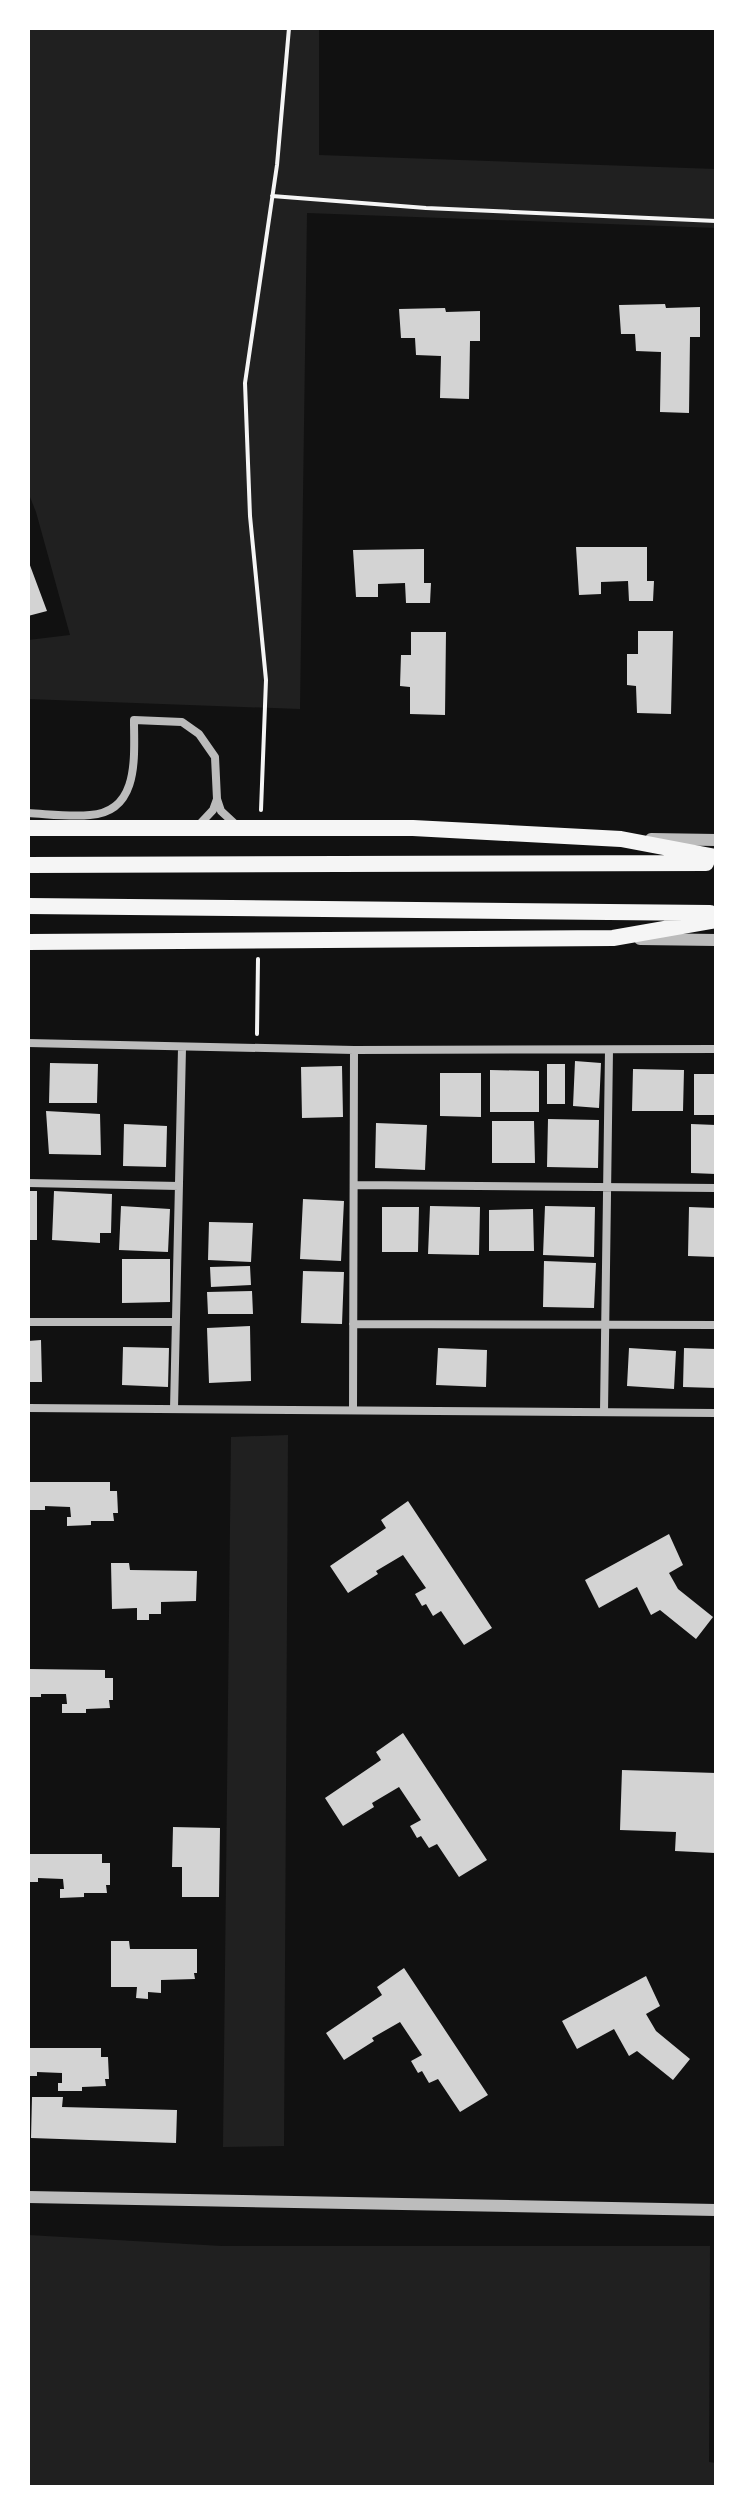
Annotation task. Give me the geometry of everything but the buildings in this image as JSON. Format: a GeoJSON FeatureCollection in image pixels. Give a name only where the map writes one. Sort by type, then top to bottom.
{"type":"FeatureCollection","features":[{"type":"Feature","properties":{"kind":"highway"},"geometry":{"type":"LineString","coordinates":[[28,828],[413,828],[621,839],[716,860]]}},
{"type":"Feature","properties":{"kind":"highway"},"geometry":{"type":"LineString","coordinates":[[28,865],[716,860]]}},
{"type":"Feature","properties":{"kind":"highway"},"geometry":{"type":"LineString","coordinates":[[28,906],[716,913]]}},
{"type":"Feature","properties":{"kind":"highway"},"geometry":{"type":"LineString","coordinates":[[28,942],[613,938],[716,920]]}},
{"type":"Feature","properties":{"kind":"street"},"geometry":{"type":"LineString","coordinates":[[28,813],[93,815],[116,806],[130,787],[134,766],[134,720],[182,722],[199,734],[215,757],[217,799],[221,811],[230,822],[243,828]]}},
{"type":"Feature","properties":{"kind":"street"},"geometry":{"type":"LineString","coordinates":[[195,828],[205,821],[217,799]]}},
{"type":"Feature","properties":{"kind":"street"},"geometry":{"type":"LineString","coordinates":[[621,839],[716,840]]}},
{"type":"Feature","properties":{"kind":"street"},"geometry":{"type":"LineString","coordinates":[[613,938],[716,940]]}},
{"type":"Feature","properties":{"kind":"street"},"geometry":{"type":"LineString","coordinates":[[28,1043],[354,1050],[716,1049]]}},
{"type":"Feature","properties":{"kind":"street"},"geometry":{"type":"LineString","coordinates":[[174,1409],[182,1048]]}},
{"type":"Feature","properties":{"kind":"street"},"geometry":{"type":"LineString","coordinates":[[353,1410],[354,1050]]}},
{"type":"Feature","properties":{"kind":"street"},"geometry":{"type":"LineString","coordinates":[[604,1412],[609,1050]]}},
{"type":"Feature","properties":{"kind":"street"},"geometry":{"type":"LineString","coordinates":[[28,1183],[179,1186]]}},
{"type":"Feature","properties":{"kind":"street"},"geometry":{"type":"LineString","coordinates":[[354,1185],[716,1188]]}},
{"type":"Feature","properties":{"kind":"street"},"geometry":{"type":"LineString","coordinates":[[28,1322],[176,1322]]}},
{"type":"Feature","properties":{"kind":"street"},"geometry":{"type":"LineString","coordinates":[[353,1324],[716,1325]]}},
{"type":"Feature","properties":{"kind":"street"},"geometry":{"type":"LineString","coordinates":[[28,1408],[716,1413]]}},
{"type":"Feature","properties":{"kind":"street"},"geometry":{"type":"LineString","coordinates":[[28,2197],[716,2210]]}},
{"type":"Feature","properties":{"kind":"path"},"geometry":{"type":"LineString","coordinates":[[261,777],[266,680],[250,516],[245,383],[272,196],[289,28]]}},
{"type":"Feature","properties":{"kind":"path"},"geometry":{"type":"LineString","coordinates":[[272,196],[457,210],[716,221]]}},
{"type":"Feature","properties":{"kind":"shaded area"},"geometry":{"type":"Polygon","coordinates":[[[28,28],[319,28],[319,155],[716,169],[716,228],[307,213],[300,709],[28,699],[28,640],[70,635],[28,492],[28,28]]]}},
{"type":"Feature","properties":{"kind":"shaded area"},"geometry":{"type":"Polygon","coordinates":[[[288,1435],[284,2146],[223,2147],[231,1437],[288,1435]]]}},
{"type":"Feature","properties":{"kind":"shaded area"},"geometry":{"type":"Polygon","coordinates":[[[28,2235],[222,2246],[710,2246],[709,2462],[716,2463],[716,2487],[28,2487],[28,2235]]]}}]}
